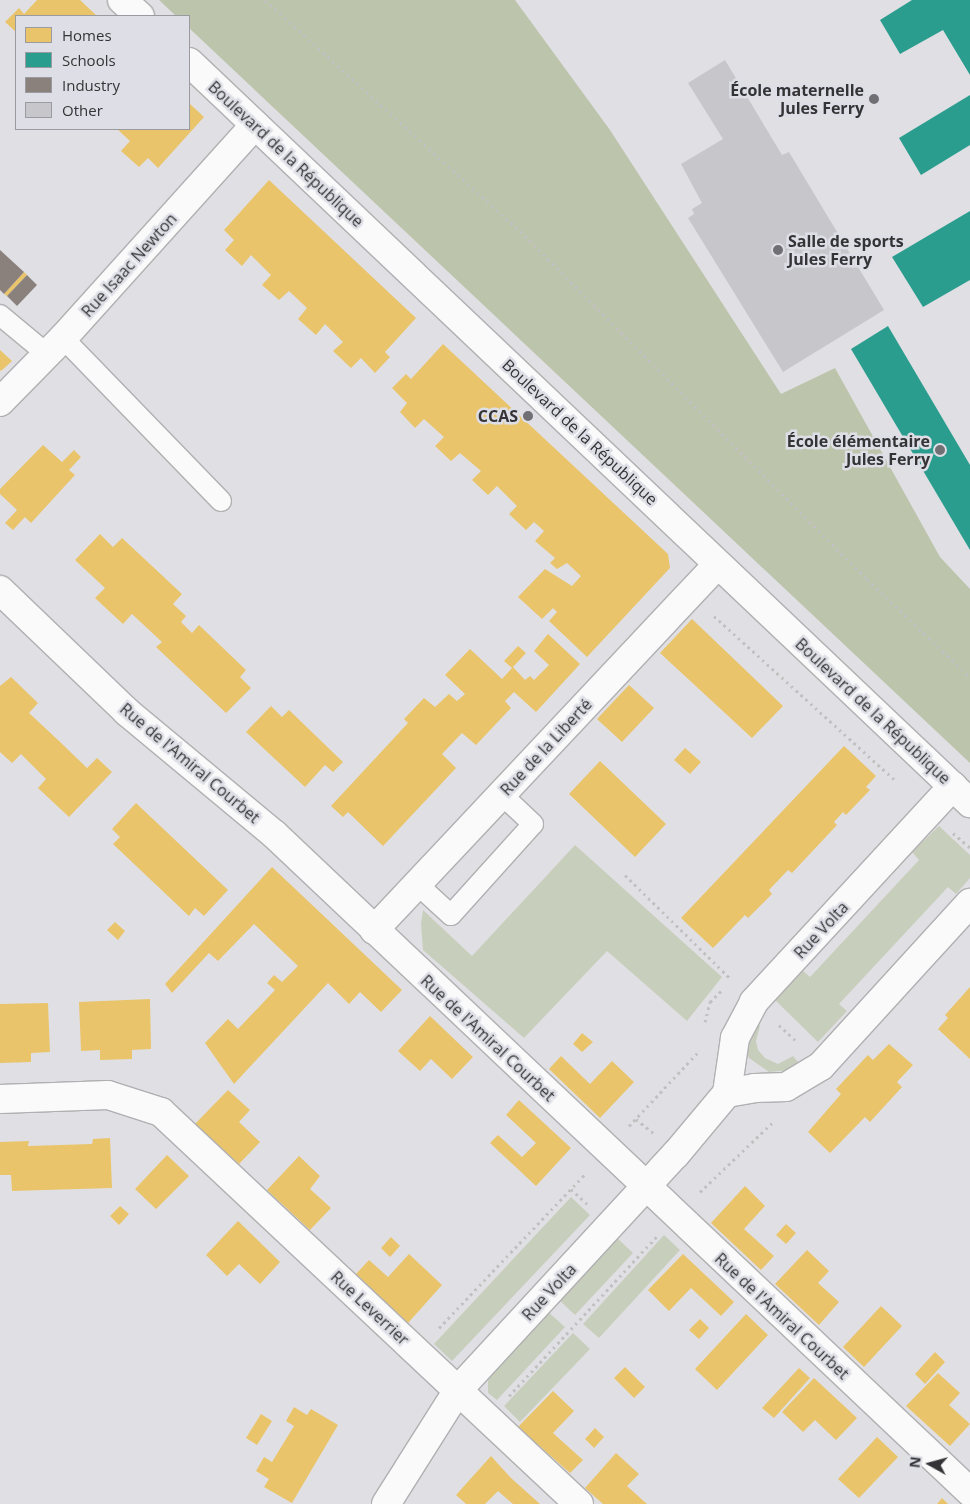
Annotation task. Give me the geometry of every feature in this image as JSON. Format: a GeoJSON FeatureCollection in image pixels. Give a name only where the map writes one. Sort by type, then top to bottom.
{"type":"FeatureCollection","features":[{"type":"Feature","properties":{"kind":"street"},"geometry":{"type":"LineString","coordinates":[[122,0],[139,15]]}},
{"type":"Feature","properties":{"kind":"street","name":"Boulevard de la République"},"geometry":{"type":"LineString","coordinates":[[190,63],[961,794]]}},
{"type":"Feature","properties":{"kind":"street","name":"Rue Isaac Newton"},"geometry":{"type":"LineString","coordinates":[[0,402],[55,346],[255,125]]}},
{"type":"Feature","properties":{"kind":"street","name":"Rue de la Liberté"},"geometry":{"type":"LineString","coordinates":[[374,930],[718,564]]}},
{"type":"Feature","properties":{"kind":"street","name":"Rue de l'Amiral Courbet"},"geometry":{"type":"LineString","coordinates":[[0,590],[127,712],[274,834],[607,1151],[970,1492]]}},
{"type":"Feature","properties":{"kind":"street","name":"Rue Volta"},"geometry":{"type":"LineString","coordinates":[[386,1504],[458,1390],[646,1187],[727,1093],[735,1038],[754,1002],[930,811],[961,794]]}},
{"type":"Feature","properties":{"kind":"street"},"geometry":{"type":"LineString","coordinates":[[727,1093],[755,1088],[786,1087],[821,1066],[970,903]]}},
{"type":"Feature","properties":{"kind":"street","name":"Rue Leverrier"},"geometry":{"type":"LineString","coordinates":[[0,1098],[108,1095],[161,1112],[579,1504]]}},
{"type":"Feature","properties":{"kind":"lane"},"geometry":{"type":"LineString","coordinates":[[0,315],[55,346],[221,501]]}},
{"type":"Feature","properties":{"kind":"lane"},"geometry":{"type":"LineString","coordinates":[[417,884],[450,915],[533,824],[501,794]]}},
{"type":"Feature","properties":{"kind":"path"},"geometry":{"type":"LineString","coordinates":[[265,0],[520,230],[867,579],[970,677]]}},
{"type":"Feature","properties":{"kind":"path"},"geometry":{"type":"LineString","coordinates":[[690,594],[970,848]]}},
{"type":"Feature","properties":{"kind":"path"},"geometry":{"type":"LineString","coordinates":[[625,875],[733,978],[754,1002],[821,1066]]}},
{"type":"Feature","properties":{"kind":"path"},"geometry":{"type":"LineString","coordinates":[[704,1031],[710,1002],[733,978]]}},
{"type":"Feature","properties":{"kind":"path"},"geometry":{"type":"LineString","coordinates":[[417,1352],[700,1050],[702,1040]]}},
{"type":"Feature","properties":{"kind":"path"},"geometry":{"type":"LineString","coordinates":[[488,1418],[676,1216],[771,1122],[780,1121]]}},
{"type":"Feature","properties":{"kind":"green space"},"geometry":{"type":"Polygon","coordinates":[[[159,0],[515,0],[610,130],[781,394],[835,368],[940,557],[970,589],[970,763],[190,29],[190,15],[175,15],[159,0]]]}},
{"type":"Feature","properties":{"kind":"green space"},"geometry":{"type":"Polygon","coordinates":[[[939,826],[970,855],[970,878],[956,894],[948,887],[839,1004],[847,1011],[818,1042],[774,999],[802,970],[810,977],[919,860],[912,852],[939,826]]]}},
{"type":"Feature","properties":{"kind":"green space"},"geometry":{"type":"Polygon","coordinates":[[[575,845],[722,977],[687,1021],[607,951],[524,1038],[423,950],[421,924],[423,910],[472,956],[575,845]]]}},
{"type":"Feature","properties":{"kind":"green space"},"geometry":{"type":"Polygon","coordinates":[[[754,1019],[760,1026],[756,1041],[758,1050],[765,1058],[778,1064],[793,1056],[798,1062],[790,1070],[769,1072],[749,1058],[744,1046],[754,1019]]]}},
{"type":"Feature","properties":{"kind":"green space"},"geometry":{"type":"Polygon","coordinates":[[[571,1197],[590,1215],[452,1361],[434,1344],[571,1197]]]}},
{"type":"Feature","properties":{"kind":"green space"},"geometry":{"type":"Polygon","coordinates":[[[664,1235],[680,1250],[599,1338],[583,1324],[664,1235]]]}},
{"type":"Feature","properties":{"kind":"green space"},"geometry":{"type":"Polygon","coordinates":[[[615,1236],[633,1253],[575,1315],[557,1298],[615,1236]]]}},
{"type":"Feature","properties":{"kind":"green space"},"geometry":{"type":"Polygon","coordinates":[[[546,1310],[565,1327],[497,1400],[488,1393],[488,1381],[496,1363],[546,1310]]]}},
{"type":"Feature","properties":{"kind":"green space"},"geometry":{"type":"Polygon","coordinates":[[[573,1333],[590,1349],[520,1422],[504,1406],[573,1333]]]}},
{"type":"Feature","properties":{"kind":"building: Homes"},"geometry":{"type":"Polygon","coordinates":[[[37,0],[80,0],[96,15],[15,15],[15,31],[5,22],[19,8],[24,14],[37,0]]]}},
{"type":"Feature","properties":{"kind":"building: Homes"},"geometry":{"type":"Polygon","coordinates":[[[190,104],[204,117],[158,168],[148,158],[139,167],[121,151],[130,141],[118,130],[190,130],[190,104]]]}},
{"type":"Feature","properties":{"kind":"building: Homes"},"geometry":{"type":"Polygon","coordinates":[[[269,180],[416,318],[385,352],[390,357],[375,373],[361,358],[351,368],[333,351],[343,342],[325,324],[316,335],[298,319],[307,308],[289,291],[279,300],[262,285],[271,275],[251,255],[242,266],[225,250],[234,240],[224,230],[269,180]]]}},
{"type":"Feature","properties":{"kind":"building: Homes"},"geometry":{"type":"Polygon","coordinates":[[[24,272],[27,275],[7,296],[4,294],[24,272]]]}},
{"type":"Feature","properties":{"kind":"building: Homes"},"geometry":{"type":"Polygon","coordinates":[[[443,344],[668,554],[670,568],[587,657],[549,621],[557,612],[553,608],[542,619],[518,597],[545,569],[572,586],[581,576],[567,563],[557,569],[550,563],[555,558],[535,541],[544,531],[534,522],[526,530],[509,514],[517,506],[497,486],[488,495],[472,480],[481,471],[460,453],[451,461],[435,446],[444,437],[424,419],[415,428],[400,412],[407,403],[392,388],[406,374],[411,379],[443,344]]]}},
{"type":"Feature","properties":{"kind":"building: Homes"},"geometry":{"type":"Polygon","coordinates":[[[0,350],[12,361],[1,371],[0,370],[0,350]]]}},
{"type":"Feature","properties":{"kind":"building: Homes"},"geometry":{"type":"Polygon","coordinates":[[[43,445],[62,462],[74,450],[81,457],[69,470],[75,475],[31,523],[25,517],[13,530],[5,523],[17,510],[0,494],[0,489],[43,445]]]}},
{"type":"Feature","properties":{"kind":"building: Homes"},"geometry":{"type":"Polygon","coordinates":[[[100,534],[113,547],[122,538],[182,594],[173,604],[186,616],[181,622],[192,633],[199,625],[246,670],[240,677],[251,688],[226,713],[156,647],[162,642],[132,614],[123,624],[95,598],[105,588],[75,560],[100,534]]]}},
{"type":"Feature","properties":{"kind":"building: Homes"},"geometry":{"type":"Polygon","coordinates":[[[692,619],[783,706],[752,738],[660,653],[692,619]]]}},
{"type":"Feature","properties":{"kind":"building: Homes"},"geometry":{"type":"Polygon","coordinates":[[[548,634],[580,664],[536,712],[514,692],[505,701],[511,708],[476,745],[462,733],[442,754],[456,768],[383,846],[348,812],[343,817],[331,806],[408,723],[404,719],[424,698],[435,707],[449,694],[457,701],[465,694],[445,675],[470,649],[502,679],[512,668],[504,661],[518,646],[526,653],[513,667],[525,680],[530,676],[534,680],[549,665],[534,651],[548,634]]]}},
{"type":"Feature","properties":{"kind":"building: Homes"},"geometry":{"type":"Polygon","coordinates":[[[11,677],[38,703],[29,713],[87,768],[97,758],[112,772],[69,817],[38,788],[46,779],[21,754],[12,763],[0,752],[0,686],[11,677]]]}},
{"type":"Feature","properties":{"kind":"building: Homes"},"geometry":{"type":"Polygon","coordinates":[[[629,685],[654,708],[622,742],[597,719],[629,685]]]}},
{"type":"Feature","properties":{"kind":"building: Homes"},"geometry":{"type":"Polygon","coordinates":[[[271,706],[282,717],[289,710],[343,762],[333,772],[325,765],[305,787],[246,732],[271,706]]]}},
{"type":"Feature","properties":{"kind":"building: Homes"},"geometry":{"type":"Polygon","coordinates":[[[844,746],[876,776],[866,787],[870,790],[846,815],[843,812],[834,822],[837,825],[792,873],[788,870],[769,890],[772,894],[748,918],[745,915],[713,948],[681,918],[844,746]]]}},
{"type":"Feature","properties":{"kind":"building: Homes"},"geometry":{"type":"Polygon","coordinates":[[[685,748],[701,762],[690,774],[674,760],[685,748]]]}},
{"type":"Feature","properties":{"kind":"building: Homes"},"geometry":{"type":"Polygon","coordinates":[[[600,761],[666,824],[635,857],[569,794],[600,761]]]}},
{"type":"Feature","properties":{"kind":"building: Homes"},"geometry":{"type":"Polygon","coordinates":[[[136,803],[228,890],[204,916],[195,908],[189,916],[113,844],[120,837],[112,829],[136,803]]]}},
{"type":"Feature","properties":{"kind":"building: Homes"},"geometry":{"type":"Polygon","coordinates":[[[272,867],[402,990],[381,1012],[360,992],[349,1004],[328,983],[234,1084],[205,1043],[228,1019],[238,1029],[275,990],[267,983],[274,975],[282,982],[298,966],[254,924],[218,961],[209,953],[172,993],[165,984],[272,867]]]}},
{"type":"Feature","properties":{"kind":"building: Homes"},"geometry":{"type":"Polygon","coordinates":[[[115,922],[125,931],[118,940],[107,930],[115,922]]]}},
{"type":"Feature","properties":{"kind":"building: Homes"},"geometry":{"type":"Polygon","coordinates":[[[970,987],[970,1059],[938,1029],[948,1018],[945,1015],[970,987]]]}},
{"type":"Feature","properties":{"kind":"building: Homes"},"geometry":{"type":"Polygon","coordinates":[[[150,999],[151,1049],[132,1050],[132,1059],[100,1060],[100,1050],[81,1051],[79,1002],[150,999]]]}},
{"type":"Feature","properties":{"kind":"building: Homes"},"geometry":{"type":"Polygon","coordinates":[[[48,1003],[50,1052],[31,1053],[31,1062],[0,1063],[0,1004],[48,1003]]]}},
{"type":"Feature","properties":{"kind":"building: Homes"},"geometry":{"type":"Polygon","coordinates":[[[430,1016],[473,1057],[452,1079],[431,1059],[420,1071],[398,1051],[430,1016]]]}},
{"type":"Feature","properties":{"kind":"building: Homes"},"geometry":{"type":"Polygon","coordinates":[[[582,1033],[593,1042],[582,1052],[573,1044],[582,1033]]]}},
{"type":"Feature","properties":{"kind":"building: Homes"},"geometry":{"type":"Polygon","coordinates":[[[889,1044],[913,1065],[897,1082],[902,1087],[870,1122],[865,1117],[830,1153],[808,1132],[841,1094],[836,1089],[868,1055],[873,1060],[889,1044]]]}},
{"type":"Feature","properties":{"kind":"building: Homes"},"geometry":{"type":"Polygon","coordinates":[[[561,1056],[590,1084],[612,1061],[634,1082],[600,1118],[549,1069],[561,1056]]]}},
{"type":"Feature","properties":{"kind":"building: Homes"},"geometry":{"type":"Polygon","coordinates":[[[228,1090],[250,1110],[239,1122],[260,1142],[239,1164],[195,1124],[228,1090]]]}},
{"type":"Feature","properties":{"kind":"building: Homes"},"geometry":{"type":"Polygon","coordinates":[[[519,1100],[571,1148],[536,1186],[490,1143],[498,1135],[522,1157],[536,1143],[506,1115],[519,1100]]]}},
{"type":"Feature","properties":{"kind":"building: Homes"},"geometry":{"type":"Polygon","coordinates":[[[110,1138],[112,1188],[12,1191],[11,1175],[0,1175],[0,1142],[29,1141],[28,1146],[92,1144],[93,1139],[110,1138]]]}},
{"type":"Feature","properties":{"kind":"building: Homes"},"geometry":{"type":"Polygon","coordinates":[[[167,1155],[189,1176],[156,1209],[135,1189],[167,1155]]]}},
{"type":"Feature","properties":{"kind":"building: Homes"},"geometry":{"type":"Polygon","coordinates":[[[299,1156],[320,1176],[310,1189],[331,1208],[310,1230],[267,1190],[299,1156]]]}},
{"type":"Feature","properties":{"kind":"building: Homes"},"geometry":{"type":"Polygon","coordinates":[[[745,1186],[765,1206],[744,1229],[774,1256],[761,1270],[711,1223],[745,1186]]]}},
{"type":"Feature","properties":{"kind":"building: Homes"},"geometry":{"type":"Polygon","coordinates":[[[120,1206],[129,1214],[119,1225],[110,1216],[120,1206]]]}},
{"type":"Feature","properties":{"kind":"building: Homes"},"geometry":{"type":"Polygon","coordinates":[[[238,1221],[280,1262],[260,1284],[239,1264],[227,1276],[206,1255],[238,1221]]]}},
{"type":"Feature","properties":{"kind":"building: Homes"},"geometry":{"type":"Polygon","coordinates":[[[786,1224],[796,1233],[786,1244],[776,1235],[786,1224]]]}},
{"type":"Feature","properties":{"kind":"building: Homes"},"geometry":{"type":"Polygon","coordinates":[[[391,1237],[400,1246],[390,1257],[381,1248],[391,1237]]]}},
{"type":"Feature","properties":{"kind":"building: Homes"},"geometry":{"type":"Polygon","coordinates":[[[807,1250],[829,1271],[818,1283],[839,1302],[819,1325],[775,1284],[807,1250]]]}},
{"type":"Feature","properties":{"kind":"building: Homes"},"geometry":{"type":"Polygon","coordinates":[[[409,1254],[442,1285],[408,1323],[356,1274],[369,1260],[388,1277],[409,1254]]]}},
{"type":"Feature","properties":{"kind":"building: Homes"},"geometry":{"type":"Polygon","coordinates":[[[683,1254],[734,1302],[721,1316],[691,1288],[669,1311],[648,1290],[683,1254]]]}},
{"type":"Feature","properties":{"kind":"building: Homes"},"geometry":{"type":"Polygon","coordinates":[[[881,1306],[902,1326],[864,1367],[843,1347],[881,1306]]]}},
{"type":"Feature","properties":{"kind":"building: Homes"},"geometry":{"type":"Polygon","coordinates":[[[746,1314],[768,1335],[717,1390],[695,1369],[746,1314]]]}},
{"type":"Feature","properties":{"kind":"building: Homes"},"geometry":{"type":"Polygon","coordinates":[[[700,1319],[709,1328],[699,1339],[689,1330],[700,1319]]]}},
{"type":"Feature","properties":{"kind":"building: Homes"},"geometry":{"type":"Polygon","coordinates":[[[935,1352],[945,1362],[925,1384],[915,1374],[935,1352]]]}},
{"type":"Feature","properties":{"kind":"building: Homes"},"geometry":{"type":"Polygon","coordinates":[[[625,1367],[645,1387],[634,1398],[614,1378],[625,1367]]]}},
{"type":"Feature","properties":{"kind":"building: Homes"},"geometry":{"type":"Polygon","coordinates":[[[799,1368],[810,1378],[774,1418],[762,1408],[799,1368]]]}},
{"type":"Feature","properties":{"kind":"building: Homes"},"geometry":{"type":"Polygon","coordinates":[[[938,1373],[960,1393],[949,1405],[970,1424],[950,1446],[906,1406],[938,1373]]]}},
{"type":"Feature","properties":{"kind":"building: Homes"},"geometry":{"type":"Polygon","coordinates":[[[814,1378],[857,1418],[836,1440],[815,1420],[803,1432],[782,1412],[814,1378]]]}},
{"type":"Feature","properties":{"kind":"building: Homes"},"geometry":{"type":"Polygon","coordinates":[[[553,1391],[574,1411],[553,1433],[583,1460],[570,1473],[518,1427],[553,1391]]]}},
{"type":"Feature","properties":{"kind":"building: Homes"},"geometry":{"type":"Polygon","coordinates":[[[294,1407],[307,1415],[311,1409],[338,1425],[292,1503],[264,1487],[269,1479],[256,1471],[264,1457],[272,1462],[294,1426],[286,1421],[294,1407]]]}},
{"type":"Feature","properties":{"kind":"building: Homes"},"geometry":{"type":"Polygon","coordinates":[[[261,1414],[272,1421],[257,1445],[246,1438],[261,1414]]]}},
{"type":"Feature","properties":{"kind":"building: Homes"},"geometry":{"type":"Polygon","coordinates":[[[595,1428],[604,1437],[594,1448],[585,1439],[595,1428]]]}},
{"type":"Feature","properties":{"kind":"building: Homes"},"geometry":{"type":"Polygon","coordinates":[[[877,1437],[898,1457],[859,1498],[838,1479],[877,1437]]]}},
{"type":"Feature","properties":{"kind":"building: Homes"},"geometry":{"type":"Polygon","coordinates":[[[616,1453],[639,1474],[627,1486],[647,1504],[603,1504],[585,1488],[616,1453]]]}},
{"type":"Feature","properties":{"kind":"building: Homes"},"geometry":{"type":"Polygon","coordinates":[[[491,1456],[511,1478],[540,1504],[513,1504],[498,1491],[485,1504],[466,1504],[456,1495],[491,1456]]]}},
{"type":"Feature","properties":{"kind":"building: Homes"},"geometry":{"type":"Polygon","coordinates":[[[942,1498],[948,1504],[937,1504],[942,1498]]]}},
{"type":"Feature","properties":{"kind":"building: Schools"},"geometry":{"type":"Polygon","coordinates":[[[912,0],[970,0],[970,75],[943,30],[900,54],[880,20],[912,0]]]}},
{"type":"Feature","properties":{"kind":"building: Schools"},"geometry":{"type":"Polygon","coordinates":[[[970,95],[970,145],[921,175],[899,138],[970,95]]]}},
{"type":"Feature","properties":{"kind":"building: Schools"},"geometry":{"type":"Polygon","coordinates":[[[970,211],[970,280],[923,307],[892,257],[970,211]]]}},
{"type":"Feature","properties":{"kind":"building: Schools"},"geometry":{"type":"Polygon","coordinates":[[[888,326],[970,465],[970,550],[851,349],[888,326]]]}},
{"type":"Feature","properties":{"kind":"building: Industry"},"geometry":{"type":"Polygon","coordinates":[[[0,250],[24,272],[4,294],[0,290],[0,250]]]}},
{"type":"Feature","properties":{"kind":"building: Industry"},"geometry":{"type":"Polygon","coordinates":[[[27,275],[37,285],[17,306],[7,296],[27,275]]]}},
{"type":"Feature","properties":{"kind":"building: Other","name":"Salle de sports Jules Ferry"},"geometry":{"type":"Polygon","coordinates":[[[725,60],[782,155],[789,152],[884,310],[783,372],[688,218],[694,214],[692,209],[702,203],[681,164],[723,139],[688,83],[725,60]]]}},
{"type":"Feature","properties":{"kind":"place","name":"École maternelle Jules Ferry"},"geometry":{"type":"Point","coordinates":[874,99]}},
{"type":"Feature","properties":{"kind":"place","name":"Salle de sports Jules Ferry"},"geometry":{"type":"Point","coordinates":[778,250]}},
{"type":"Feature","properties":{"kind":"place","name":"CCAS"},"geometry":{"type":"Point","coordinates":[528,416]}},
{"type":"Feature","properties":{"kind":"place","name":"École élémentaire Jules Ferry"},"geometry":{"type":"Point","coordinates":[940,450]}}]}
